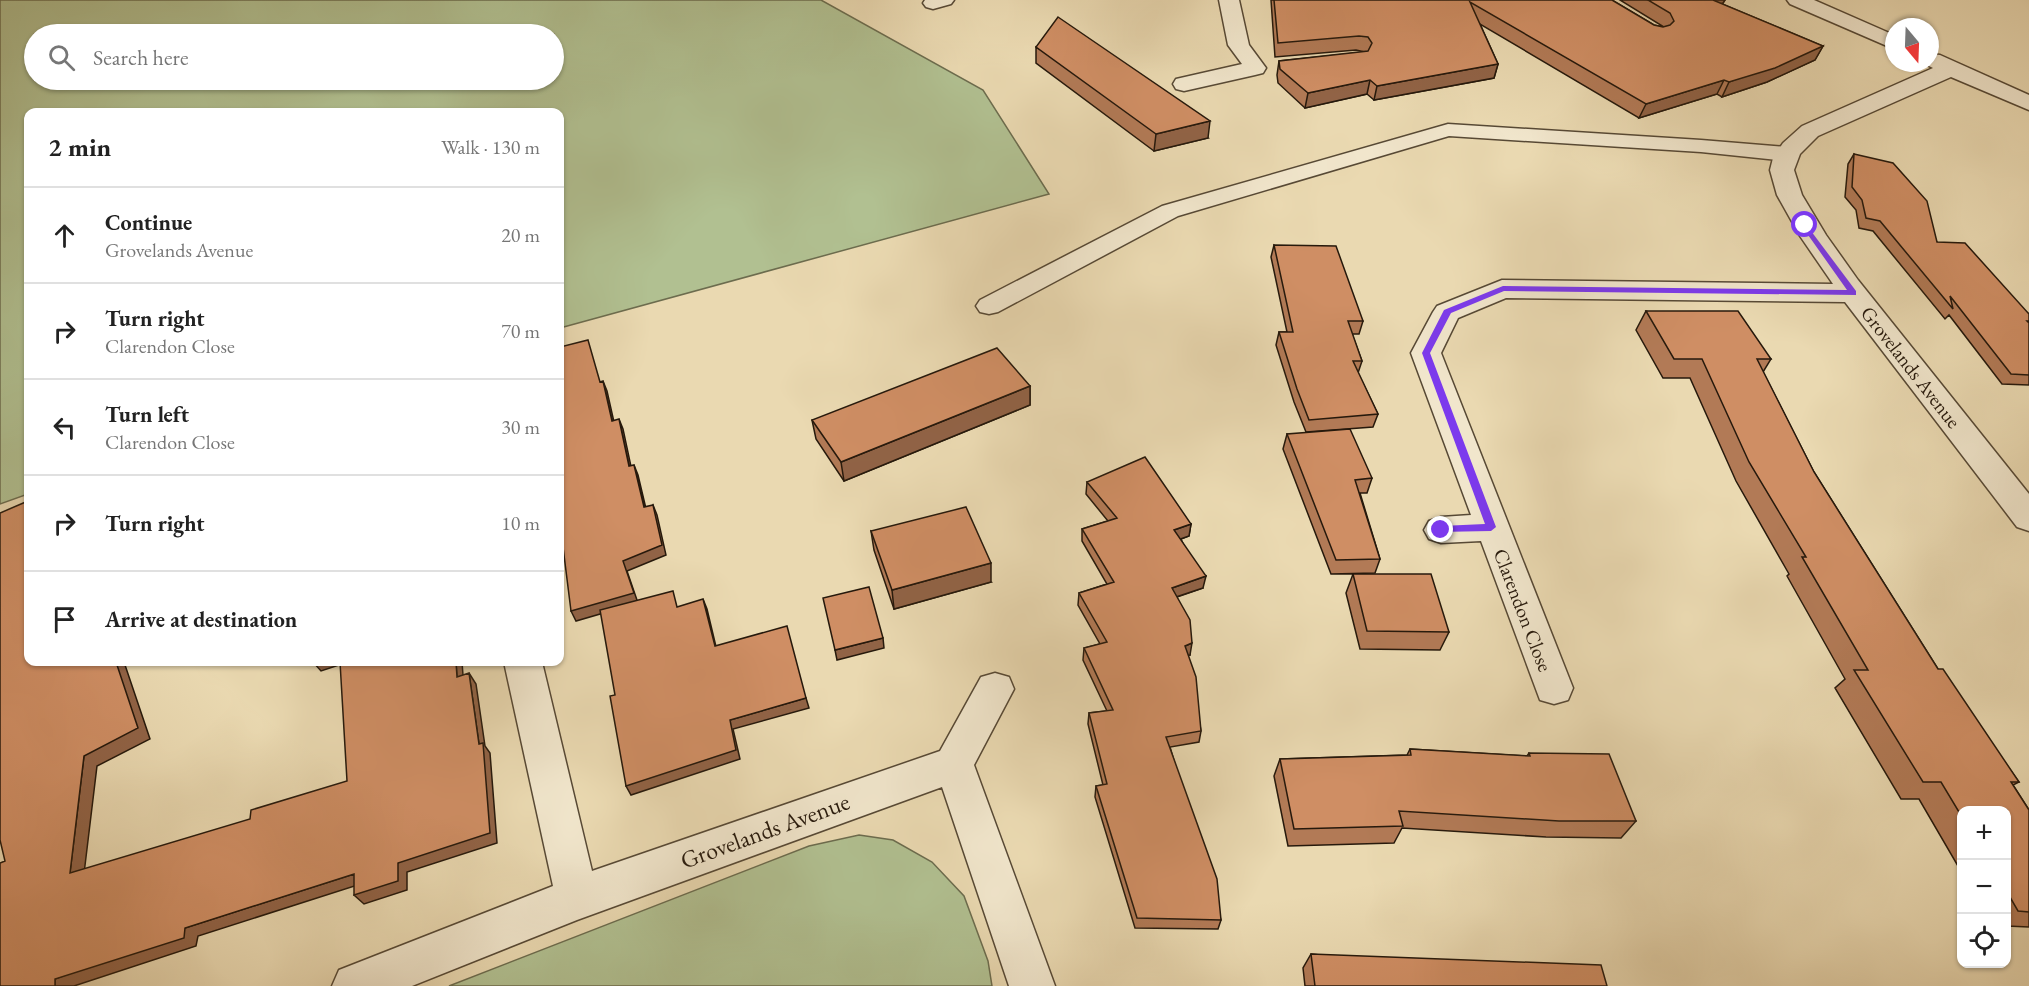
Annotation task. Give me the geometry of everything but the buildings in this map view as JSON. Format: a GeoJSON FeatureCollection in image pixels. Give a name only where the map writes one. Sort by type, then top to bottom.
{"type":"FeatureCollection","features":[{"type":"Feature","properties":{"kind":"street"},"geometry":{"type":"LineString","coordinates":[[1229,0],[1239,45],[1255,68]]}},
{"type":"Feature","properties":{"kind":"street"},"geometry":{"type":"LineString","coordinates":[[1797,0],[1885,39]]}},
{"type":"Feature","properties":{"kind":"street"},"geometry":{"type":"LineString","coordinates":[[1787,154],[1796,142],[1810,131],[1928,77],[1941,64],[2029,102]]}},
{"type":"Feature","properties":{"kind":"street"},"geometry":{"type":"LineString","coordinates":[[1184,84],[1255,68],[1277,66]]}},
{"type":"Feature","properties":{"kind":"street","name":"Grovelands Avenue"},"geometry":{"type":"LineString","coordinates":[[1787,154],[1782,172],[1786,189],[1805,225],[1853,293],[2029,518]]}},
{"type":"Feature","properties":{"kind":"street","name":"Clarendon Close"},"geometry":{"type":"LineString","coordinates":[[1554,688],[1426,353],[1447,312],[1503,289],[1853,293]]}},
{"type":"Feature","properties":{"kind":"street"},"geometry":{"type":"LineString","coordinates":[[1441,530],[1491,527]]}},
{"type":"Feature","properties":{"kind":"street"},"geometry":{"type":"LineString","coordinates":[[524,666],[577,898]]}},
{"type":"Feature","properties":{"kind":"street"},"geometry":{"type":"LineString","coordinates":[[995,689],[954,764],[1032,986]]}},
{"type":"Feature","properties":{"kind":"street","name":"Grovelands Avenue"},"geometry":{"type":"LineString","coordinates":[[355,986],[577,898],[954,764]]}},
{"type":"Feature","properties":{"kind":"lane"},"geometry":{"type":"LineString","coordinates":[[989,306],[1170,211],[1448,130],[1701,146],[1787,154]]}},
{"type":"Feature","properties":{"kind":"green space"},"geometry":{"type":"Polygon","coordinates":[[[0,0],[821,0],[983,90],[1049,194],[564,327],[564,108],[24,108],[24,495],[0,504],[0,0]]]}},
{"type":"Feature","properties":{"kind":"green space"},"geometry":{"type":"Polygon","coordinates":[[[859,835],[893,840],[932,862],[964,896],[988,961],[992,986],[449,986],[809,846],[859,835]]]}},
{"type":"Feature","properties":{"kind":"route"},"geometry":{"type":"LineString","coordinates":[[1441,530],[1491,527],[1426,353],[1447,312],[1503,289],[1853,293],[1805,225]]}}]}
